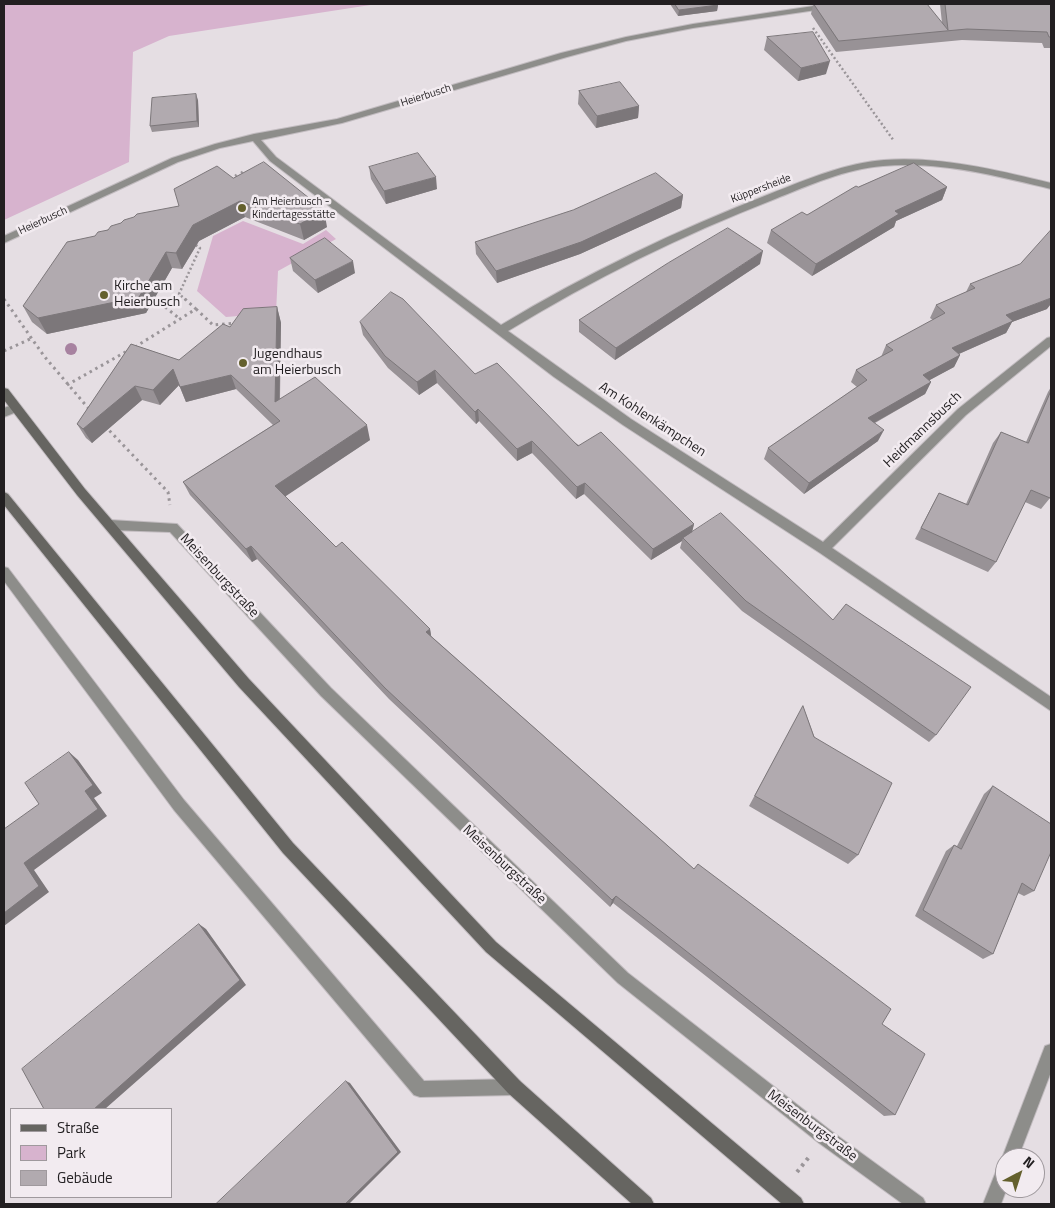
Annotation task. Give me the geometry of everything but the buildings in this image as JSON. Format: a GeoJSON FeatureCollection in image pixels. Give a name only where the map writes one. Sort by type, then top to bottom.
{"type":"FeatureCollection","features":[{"type":"Feature","properties":{"kind":"main road"},"geometry":{"type":"LineString","coordinates":[[4,392],[9,410],[110,525],[244,683],[491,947],[795,1204]]}},
{"type":"Feature","properties":{"kind":"main road"},"geometry":{"type":"LineString","coordinates":[[4,497],[288,848],[514,1087],[645,1204]]}},
{"type":"Feature","properties":{"kind":"street","name":"Heierbusch"},"geometry":{"type":"LineString","coordinates":[[4,240],[176,160],[218,146],[374,112],[564,55],[626,39],[693,26],[836,6]]}},
{"type":"Feature","properties":{"kind":"street","name":"Am Kohlenkämpchen"},"geometry":{"type":"LineString","coordinates":[[254,137],[273,159],[558,374],[627,422],[824,549],[1003,670],[1051,705]]}},
{"type":"Feature","properties":{"kind":"street","name":"Küppersheide"},"geometry":{"type":"LineString","coordinates":[[501,330],[625,261],[703,223],[855,167],[883,163],[909,163],[966,170],[1051,186]]}},
{"type":"Feature","properties":{"kind":"street","name":"Heidmannsbusch"},"geometry":{"type":"LineString","coordinates":[[824,549],[962,412],[1051,341]]}},
{"type":"Feature","properties":{"kind":"street","name":"Meisenburgstraße"},"geometry":{"type":"LineString","coordinates":[[110,525],[173,526],[326,692],[623,978],[825,1137],[917,1204]]}},
{"type":"Feature","properties":{"kind":"street"},"geometry":{"type":"LineString","coordinates":[[4,572],[179,805],[420,1089],[514,1087]]}},
{"type":"Feature","properties":{"kind":"street"},"geometry":{"type":"LineString","coordinates":[[1014,1148],[1051,1052]]}},
{"type":"Feature","properties":{"kind":"path"},"geometry":{"type":"LineString","coordinates":[[799,10],[909,163]]}},
{"type":"Feature","properties":{"kind":"path"},"geometry":{"type":"LineString","coordinates":[[234,176],[244,171]]}},
{"type":"Feature","properties":{"kind":"path"},"geometry":{"type":"LineString","coordinates":[[187,237],[200,248],[179,294],[214,325],[241,322]]}},
{"type":"Feature","properties":{"kind":"path"},"geometry":{"type":"LineString","coordinates":[[4,299],[30,339],[67,385],[94,414]]}},
{"type":"Feature","properties":{"kind":"path"},"geometry":{"type":"LineString","coordinates":[[155,299],[180,318]]}},
{"type":"Feature","properties":{"kind":"path"},"geometry":{"type":"LineString","coordinates":[[67,385],[196,309]]}},
{"type":"Feature","properties":{"kind":"path"},"geometry":{"type":"LineString","coordinates":[[4,351],[30,339]]}},
{"type":"Feature","properties":{"kind":"path"},"geometry":{"type":"LineString","coordinates":[[100,421],[168,492],[170,507]]}},
{"type":"Feature","properties":{"kind":"green space"},"geometry":{"type":"Polygon","coordinates":[[[4,4],[377,4],[169,36],[133,52],[129,162],[4,220],[4,4]]]}},
{"type":"Feature","properties":{"kind":"green space"},"geometry":{"type":"Polygon","coordinates":[[[243,221],[303,244],[326,230],[336,239],[278,271],[276,313],[226,317],[197,291],[213,236],[243,221]]]}},
{"type":"Feature","properties":{"kind":"place","name":"Am Heierbusch - Kindertagesstätte"},"geometry":{"type":"Point","coordinates":[242,208]}},
{"type":"Feature","properties":{"kind":"place","name":"Kirche am Heierbusch"},"geometry":{"type":"Point","coordinates":[104,295]}},
{"type":"Feature","properties":{"kind":"place","name":"Jugendhaus am Heierbusch"},"geometry":{"type":"Point","coordinates":[243,363]}}]}
